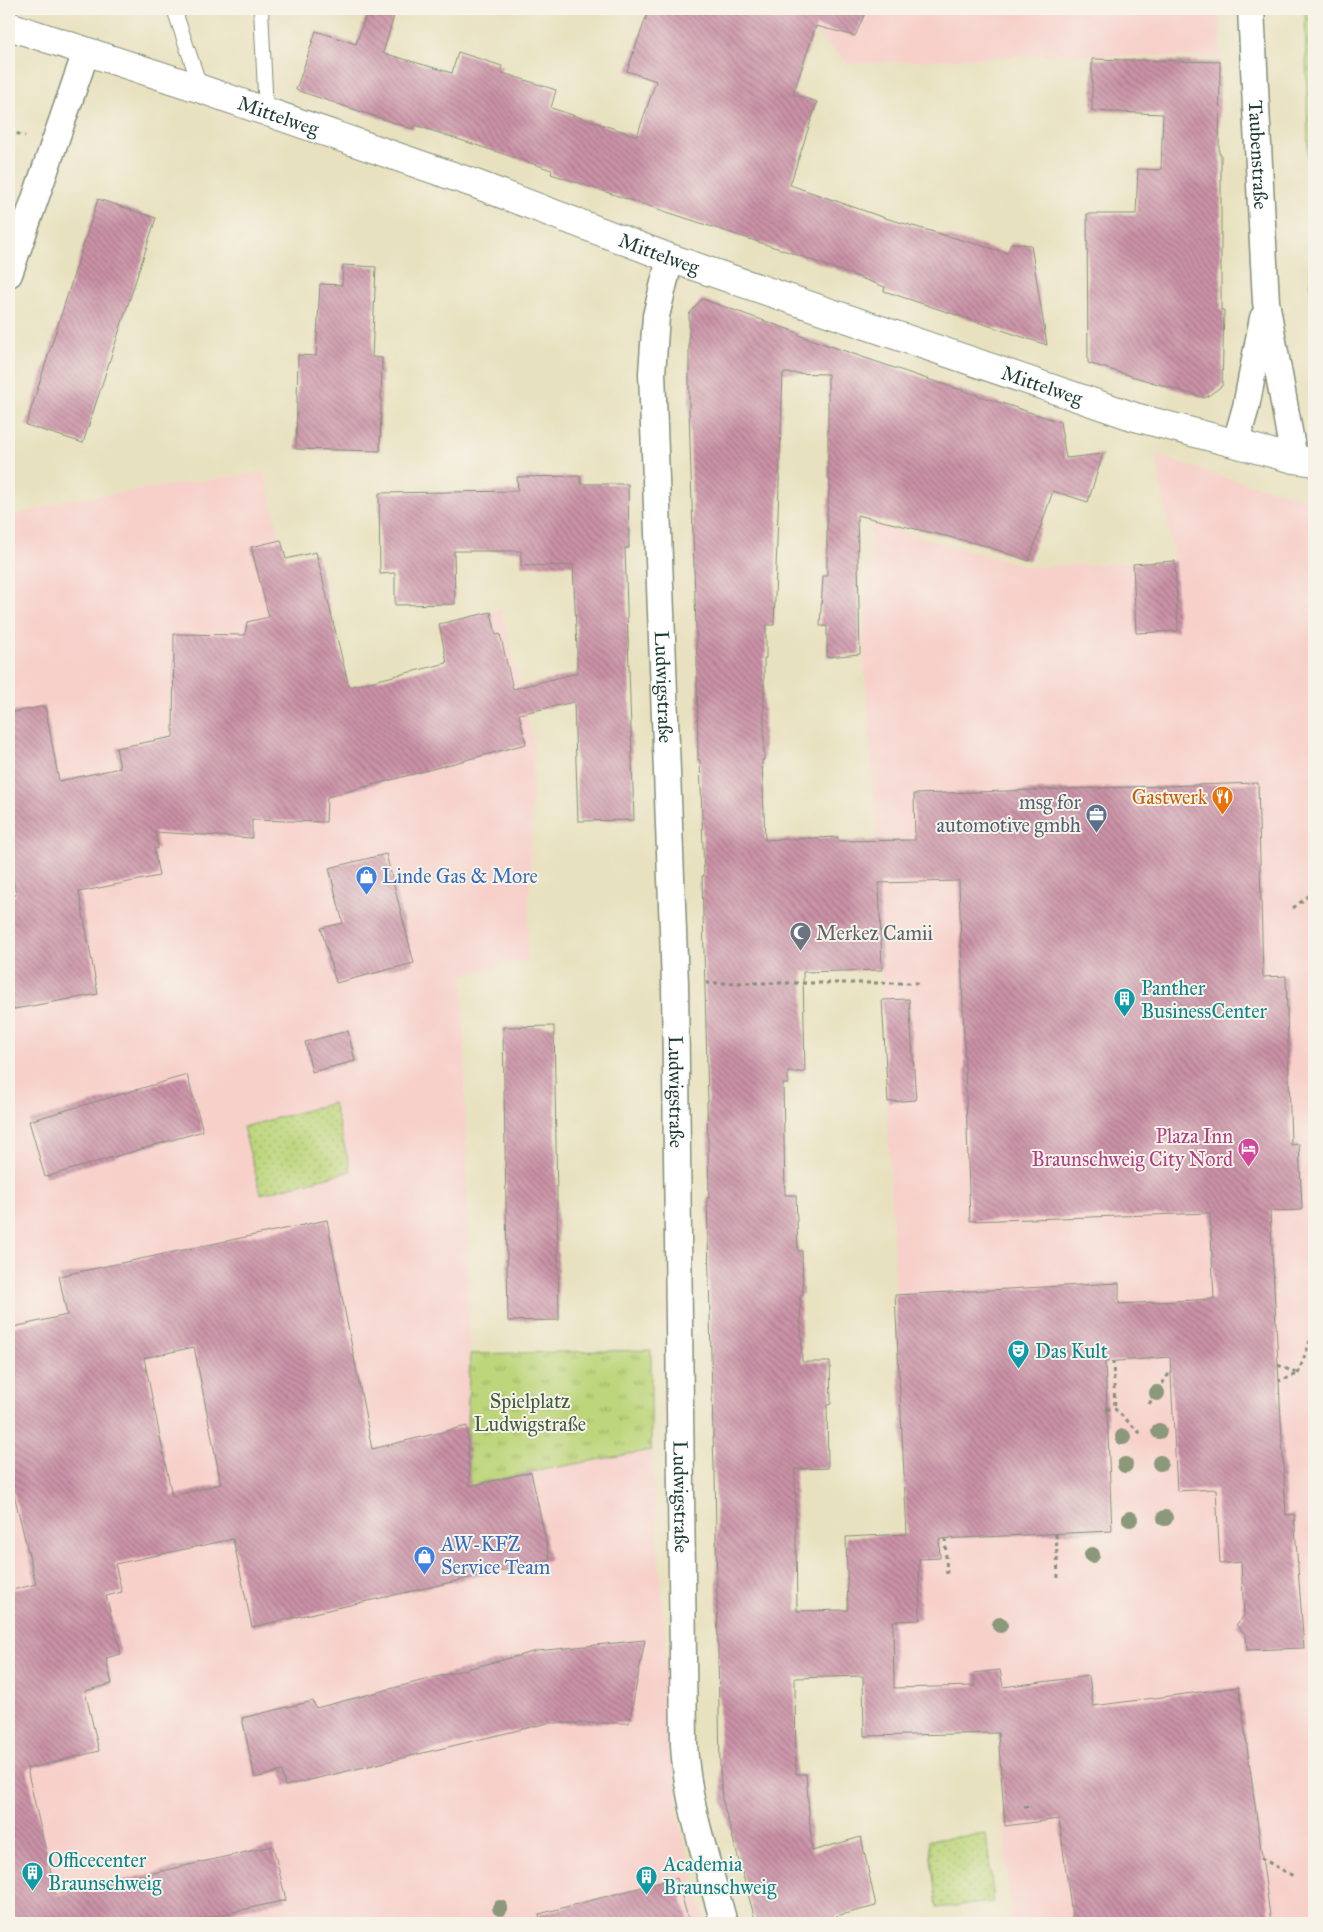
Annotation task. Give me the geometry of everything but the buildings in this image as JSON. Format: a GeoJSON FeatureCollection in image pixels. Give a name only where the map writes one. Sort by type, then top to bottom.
{"type":"FeatureCollection","features":[{"type":"Feature","properties":{"kind":"street","name":"Taubenstraße"},"geometry":{"type":"LineString","coordinates":[[1251,9],[1266,302],[1304,460]]}},
{"type":"Feature","properties":{"kind":"street","name":"Mittelweg"},"geometry":{"type":"LineString","coordinates":[[9,26],[201,89],[473,183],[670,258],[1135,416],[1304,460]]}},
{"type":"Feature","properties":{"kind":"street"},"geometry":{"type":"LineString","coordinates":[[9,274],[86,52]]}},
{"type":"Feature","properties":{"kind":"street","name":"Ludwigstraße"},"geometry":{"type":"LineString","coordinates":[[670,258],[656,316],[652,373],[675,984],[684,1744],[685,1767],[691,1798],[724,1923]]}},
{"type":"Feature","properties":{"kind":"street","name":"Taubenstraße"},"geometry":{"type":"LineString","coordinates":[[1236,442],[1246,407],[1266,302]]}},
{"type":"Feature","properties":{"kind":"lane"},"geometry":{"type":"LineString","coordinates":[[174,9],[201,89]]}},
{"type":"Feature","properties":{"kind":"lane"},"geometry":{"type":"LineString","coordinates":[[261,9],[266,112]]}},
{"type":"Feature","properties":{"kind":"path"},"geometry":{"type":"LineString","coordinates":[[1292,908],[1314,892]]}},
{"type":"Feature","properties":{"kind":"path"},"geometry":{"type":"LineString","coordinates":[[710,984],[920,983]]}},
{"type":"Feature","properties":{"kind":"path"},"geometry":{"type":"LineString","coordinates":[[1279,1381],[1298,1374],[1314,1330]]}},
{"type":"Feature","properties":{"kind":"path"},"geometry":{"type":"LineString","coordinates":[[1113,1361],[1115,1408],[1141,1434]]}},
{"type":"Feature","properties":{"kind":"path"},"geometry":{"type":"LineString","coordinates":[[1278,1365],[1298,1374]]}},
{"type":"Feature","properties":{"kind":"path"},"geometry":{"type":"LineString","coordinates":[[1148,1404],[1170,1372]]}},
{"type":"Feature","properties":{"kind":"path"},"geometry":{"type":"LineString","coordinates":[[1106,1409],[1115,1408]]}},
{"type":"Feature","properties":{"kind":"path"},"geometry":{"type":"LineString","coordinates":[[1056,1534],[1058,1578]]}},
{"type":"Feature","properties":{"kind":"path"},"geometry":{"type":"LineString","coordinates":[[945,1538],[947,1576]]}},
{"type":"Feature","properties":{"kind":"path"},"geometry":{"type":"LineString","coordinates":[[1024,1807],[1031,1806]]}},
{"type":"Feature","properties":{"kind":"path"},"geometry":{"type":"LineString","coordinates":[[1261,1858],[1295,1877]]}},
{"type":"Feature","properties":{"kind":"path"},"geometry":{"type":"LineString","coordinates":[[1294,1923],[1300,1922]]}},
{"type":"Feature","properties":{"kind":"shaded area"},"geometry":{"type":"Polygon","coordinates":[[[764,9],[1220,9],[1220,57],[1040,55],[849,64],[804,22],[764,9]]]}},
{"type":"Feature","properties":{"kind":"shaded area"},"geometry":{"type":"Polygon","coordinates":[[[1156,455],[1226,478],[1314,500],[1314,1923],[1011,1923],[998,1733],[864,1736],[859,1561],[846,1562],[846,1537],[907,1534],[882,1000],[879,868],[863,641],[871,523],[1028,567],[1174,561],[1156,455]]]}},
{"type":"Feature","properties":{"kind":"shaded area"},"geometry":{"type":"Polygon","coordinates":[[[264,472],[319,695],[447,663],[470,639],[465,618],[501,609],[534,744],[527,960],[463,975],[470,1354],[467,1427],[470,1485],[651,1450],[679,1821],[705,1923],[9,1923],[9,517],[67,500],[264,472]]]}},
{"type":"Feature","properties":{"kind":"green space"},"geometry":{"type":"Polygon","coordinates":[[[1305,9],[1314,9],[1314,345],[1312,332],[1305,9]]]}},
{"type":"Feature","properties":{"kind":"green space"},"geometry":{"type":"Polygon","coordinates":[[[333,1103],[351,1171],[261,1194],[243,1127],[333,1103]]]}},
{"type":"Feature","properties":{"kind":"green space","name":"Spielplatz Ludwigstraße"},"geometry":{"type":"Polygon","coordinates":[[[651,1350],[651,1450],[531,1472],[470,1486],[467,1426],[470,1354],[651,1350]]]}},
{"type":"Feature","properties":{"kind":"green space"},"geometry":{"type":"Polygon","coordinates":[[[986,1834],[994,1902],[937,1908],[929,1840],[986,1834]]]}},
{"type":"Feature","properties":{"kind":"place","name":"Gastwerk"},"geometry":{"type":"Point","coordinates":[1223,816]}},
{"type":"Feature","properties":{"kind":"place","name":"msg for automotive gmbh"},"geometry":{"type":"Point","coordinates":[1097,833]}},
{"type":"Feature","properties":{"kind":"place","name":"Linde Gas & More"},"geometry":{"type":"Point","coordinates":[366,895]}},
{"type":"Feature","properties":{"kind":"place","name":"Merkez Camii"},"geometry":{"type":"Point","coordinates":[800,952]}},
{"type":"Feature","properties":{"kind":"place","name":"Panther BusinessCenter"},"geometry":{"type":"Point","coordinates":[1125,1018]}},
{"type":"Feature","properties":{"kind":"place","name":"Plaza Inn Braunschweig City Nord"},"geometry":{"type":"Point","coordinates":[1249,1167]}},
{"type":"Feature","properties":{"kind":"place","name":"Das Kult"},"geometry":{"type":"Point","coordinates":[1019,1370]}},
{"type":"Feature","properties":{"kind":"place","name":"AW-KFZ Service Team"},"geometry":{"type":"Point","coordinates":[425,1575]}},
{"type":"Feature","properties":{"kind":"place","name":"Officecenter Braunschweig"},"geometry":{"type":"Point","coordinates":[32,1891]}},
{"type":"Feature","properties":{"kind":"place","name":"Academia Braunschweig"},"geometry":{"type":"Point","coordinates":[647,1895]}}]}
